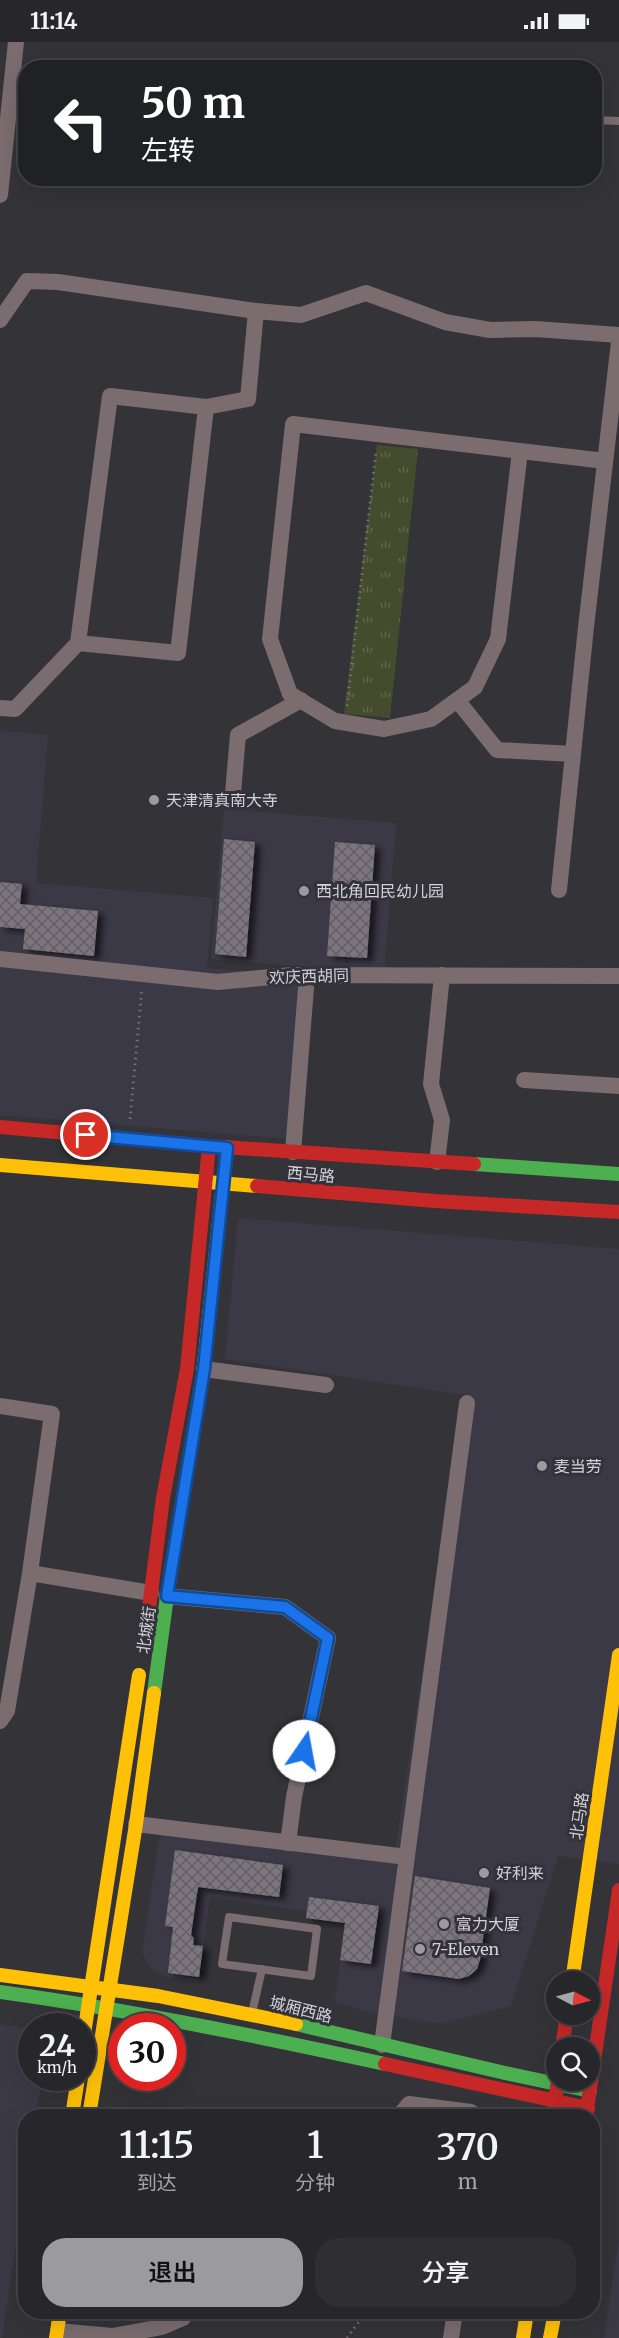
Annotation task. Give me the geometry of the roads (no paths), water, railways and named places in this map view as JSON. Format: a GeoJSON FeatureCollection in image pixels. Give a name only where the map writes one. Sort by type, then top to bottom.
{"type":"FeatureCollection","features":[{"type":"Feature","properties":{"kind":"street"},"geometry":{"type":"LineString","coordinates":[[0,195],[16,42]]}},
{"type":"Feature","properties":{"kind":"street"},"geometry":{"type":"LineString","coordinates":[[0,320],[27,281],[58,282],[301,315],[366,293],[445,322],[479,328],[619,335]]}},
{"type":"Feature","properties":{"kind":"street"},"geometry":{"type":"LineString","coordinates":[[0,708],[15,709],[78,643],[110,396],[206,407],[248,399],[256,310]]}},
{"type":"Feature","properties":{"kind":"street"},"geometry":{"type":"LineString","coordinates":[[559,890],[619,342]]}},
{"type":"Feature","properties":{"kind":"street"},"geometry":{"type":"LineString","coordinates":[[78,643],[178,653],[206,407]]}},
{"type":"Feature","properties":{"kind":"street"},"geometry":{"type":"LineString","coordinates":[[520,451],[498,639],[475,687],[431,719],[384,729],[335,721],[291,694],[270,639],[292,424],[520,451],[605,462]]}},
{"type":"Feature","properties":{"kind":"street"},"geometry":{"type":"LineString","coordinates":[[233,793],[238,735],[302,700]]}},
{"type":"Feature","properties":{"kind":"street"},"geometry":{"type":"LineString","coordinates":[[458,700],[497,750],[573,754]]}},
{"type":"Feature","properties":{"kind":"street","name":"欢庆西胡同"},"geometry":{"type":"LineString","coordinates":[[0,959],[218,982],[307,975],[619,976]]}},
{"type":"Feature","properties":{"kind":"street"},"geometry":{"type":"LineString","coordinates":[[293,1152],[307,975]]}},
{"type":"Feature","properties":{"kind":"street"},"geometry":{"type":"LineString","coordinates":[[437,1162],[442,1120],[431,1084],[442,975]]}},
{"type":"Feature","properties":{"kind":"street"},"geometry":{"type":"LineString","coordinates":[[524,1080],[619,1086]]}},
{"type":"Feature","properties":{"kind":"street","name":"西马路"},"geometry":{"type":"LineString","coordinates":[[0,1127],[227,1148],[619,1174]]}},
{"type":"Feature","properties":{"kind":"street","name":"北城街"},"geometry":{"type":"LineString","coordinates":[[90,2109],[136,1824],[159,1595],[163,1498],[187,1369],[209,1146]]}},
{"type":"Feature","properties":{"kind":"street","name":"北城街"},"geometry":{"type":"LineString","coordinates":[[148,1616],[159,1595],[204,1369],[227,1148]]}},
{"type":"Feature","properties":{"kind":"street","name":"西马路"},"geometry":{"type":"LineString","coordinates":[[0,1165],[435,1201],[619,1212]]}},
{"type":"Feature","properties":{"kind":"street"},"geometry":{"type":"LineString","coordinates":[[204,1369],[326,1385]]}},
{"type":"Feature","properties":{"kind":"street"},"geometry":{"type":"LineString","coordinates":[[382,2045],[467,1403]]}},
{"type":"Feature","properties":{"kind":"street"},"geometry":{"type":"LineString","coordinates":[[0,1406],[52,1414],[30,1573],[7,1711],[0,1721]]}},
{"type":"Feature","properties":{"kind":"street"},"geometry":{"type":"LineString","coordinates":[[30,1573],[159,1595],[285,1607],[328,1638],[294,1797],[288,1843]]}},
{"type":"Feature","properties":{"kind":"street","name":"北马路"},"geometry":{"type":"LineString","coordinates":[[574,1971],[619,1655]]}},
{"type":"Feature","properties":{"kind":"street","name":"北城街"},"geometry":{"type":"LineString","coordinates":[[88,2013],[141,1663]]}},
{"type":"Feature","properties":{"kind":"street"},"geometry":{"type":"LineString","coordinates":[[136,1824],[407,1857]]}},
{"type":"Feature","properties":{"kind":"street"},"geometry":{"type":"LineString","coordinates":[[599,2037],[619,1890]]}},
{"type":"Feature","properties":{"kind":"street","name":"城厢西路"},"geometry":{"type":"LineString","coordinates":[[0,1975],[111,1988],[252,2014],[546,2080]]}},
{"type":"Feature","properties":{"kind":"street"},"geometry":{"type":"LineString","coordinates":[[0,1992],[107,2007],[247,2034],[554,2109],[557,2091]]}},
{"type":"Feature","properties":{"kind":"street"},"geometry":{"type":"LineString","coordinates":[[73,2109],[76,2091]]}},
{"type":"Feature","properties":{"kind":"street"},"geometry":{"type":"LineString","coordinates":[[588,2109],[591,2091]]}},
{"type":"Feature","properties":{"kind":"street"},"geometry":{"type":"LineString","coordinates":[[405,2109],[410,2104],[448,2109]]}},
{"type":"Feature","properties":{"kind":"street"},"geometry":{"type":"LineString","coordinates":[[59,2319],[57,2334],[112,2337],[162,2328],[181,2319]]}},
{"type":"Feature","properties":{"kind":"street"},"geometry":{"type":"LineString","coordinates":[[451,2338],[454,2319]]}},
{"type":"Feature","properties":{"kind":"street"},"geometry":{"type":"LineString","coordinates":[[523,2338],[526,2319]]}},
{"type":"Feature","properties":{"kind":"street"},"geometry":{"type":"LineString","coordinates":[[550,2338],[554,2319]]}},
{"type":"Feature","properties":{"kind":"lane"},"geometry":{"type":"LineString","coordinates":[[602,120],[619,121]]}},
{"type":"Feature","properties":{"kind":"lane"},"geometry":{"type":"LineString","coordinates":[[229,1917],[317,1929],[311,1976],[262,1969],[222,1964],[229,1917]]}},
{"type":"Feature","properties":{"kind":"lane"},"geometry":{"type":"LineString","coordinates":[[247,2034],[262,1969]]}},
{"type":"Feature","properties":{"kind":"place","name":"天津清真南大寺"},"geometry":{"type":"Point","coordinates":[154,800]}},
{"type":"Feature","properties":{"kind":"place","name":"西北角回民幼儿园"},"geometry":{"type":"Point","coordinates":[304,891]}},
{"type":"Feature","properties":{"kind":"place","name":"麦当劳"},"geometry":{"type":"Point","coordinates":[542,1466]}},
{"type":"Feature","properties":{"kind":"place","name":"好利来"},"geometry":{"type":"Point","coordinates":[484,1873]}},
{"type":"Feature","properties":{"kind":"place","name":"富力大厦"},"geometry":{"type":"Point","coordinates":[444,1924]}},
{"type":"Feature","properties":{"kind":"place","name":"7-Eleven"},"geometry":{"type":"Point","coordinates":[420,1949]}}]}
